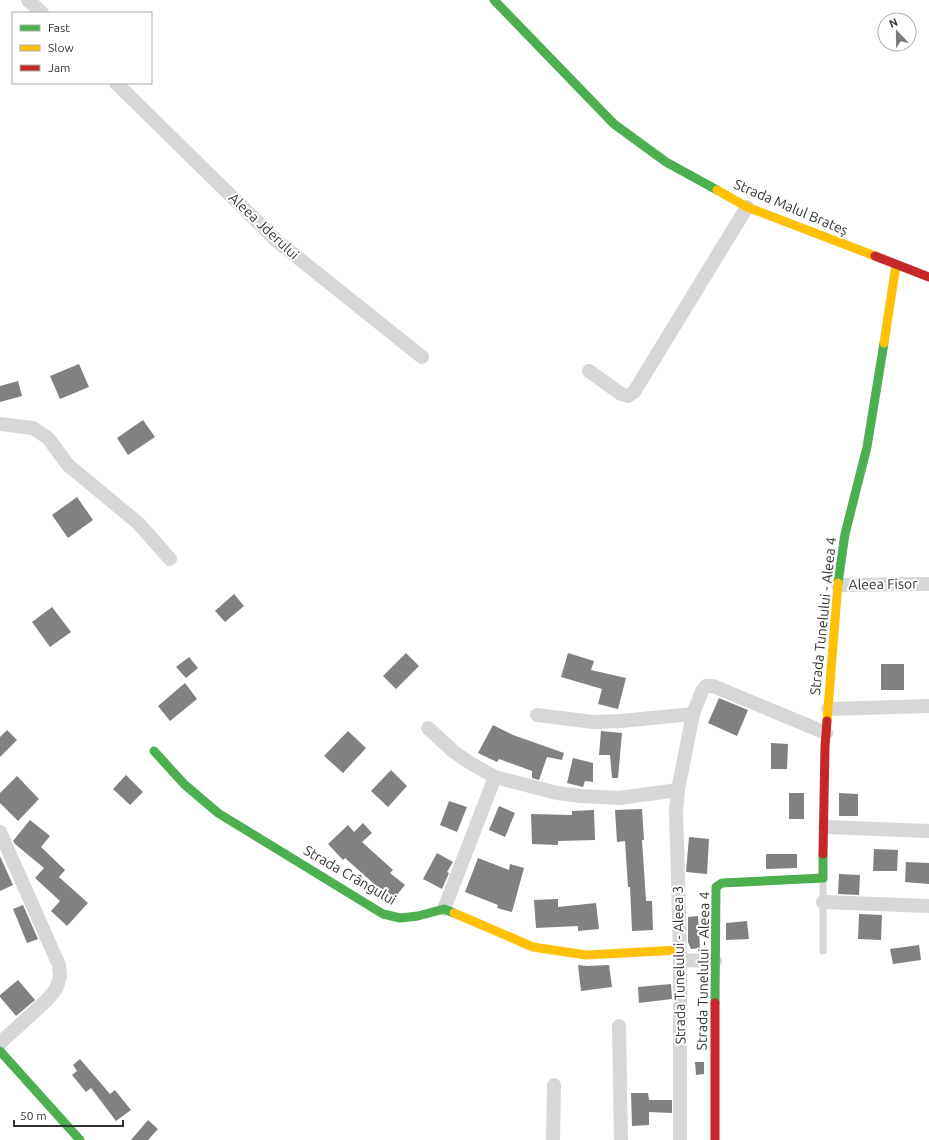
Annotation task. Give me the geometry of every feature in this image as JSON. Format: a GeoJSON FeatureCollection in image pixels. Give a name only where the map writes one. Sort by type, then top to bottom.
{"type":"FeatureCollection","features":[{"type":"Feature","properties":{"kind":"street"},"geometry":{"type":"LineString","coordinates":[[28,0],[41,12]]}},
{"type":"Feature","properties":{"kind":"street","name":"Strada Malul Brateș"},"geometry":{"type":"LineString","coordinates":[[494,0],[614,124],[666,162],[747,207],[896,265],[929,276]]}},
{"type":"Feature","properties":{"kind":"street","name":"Aleea Jderului"},"geometry":{"type":"LineString","coordinates":[[117,84],[277,241],[422,357]]}},
{"type":"Feature","properties":{"kind":"street"},"geometry":{"type":"LineString","coordinates":[[589,371],[621,394],[628,396],[634,392],[747,207]]}},
{"type":"Feature","properties":{"kind":"street","name":"Strada Tunelului - Aleea 4"},"geometry":{"type":"LineString","coordinates":[[715,1140],[716,887],[722,882],[823,878],[825,827],[825,747],[838,585],[845,534],[867,447],[896,265]]}},
{"type":"Feature","properties":{"kind":"street"},"geometry":{"type":"LineString","coordinates":[[0,424],[33,428],[48,438],[68,465],[138,523],[170,559]]}},
{"type":"Feature","properties":{"kind":"street","name":"Aleea Fisor"},"geometry":{"type":"LineString","coordinates":[[838,585],[929,584]]}},
{"type":"Feature","properties":{"kind":"street","name":"Strada Tunelului - Aleea 3"},"geometry":{"type":"LineString","coordinates":[[680,1140],[680,955],[676,811],[678,790],[693,714],[702,691],[706,686],[713,686],[826,733]]}},
{"type":"Feature","properties":{"kind":"street"},"geometry":{"type":"LineString","coordinates":[[828,709],[929,706]]}},
{"type":"Feature","properties":{"kind":"street"},"geometry":{"type":"LineString","coordinates":[[537,715],[593,722],[621,721],[693,714]]}},
{"type":"Feature","properties":{"kind":"street"},"geometry":{"type":"LineString","coordinates":[[428,728],[454,752],[495,777],[557,793],[619,798],[678,790]]}},
{"type":"Feature","properties":{"kind":"street","name":"Strada Crângului"},"geometry":{"type":"LineString","coordinates":[[154,751],[174,775],[201,800],[218,813],[383,914],[400,918],[418,916],[444,909]]}},
{"type":"Feature","properties":{"kind":"street"},"geometry":{"type":"LineString","coordinates":[[495,777],[444,909],[533,948],[586,955],[680,955],[715,961]]}},
{"type":"Feature","properties":{"kind":"street"},"geometry":{"type":"LineString","coordinates":[[825,827],[929,831]]}},
{"type":"Feature","properties":{"kind":"street"},"geometry":{"type":"LineString","coordinates":[[0,832],[59,965],[60,977],[56,989],[47,1000],[0,1043]]}},
{"type":"Feature","properties":{"kind":"street"},"geometry":{"type":"LineString","coordinates":[[823,902],[929,906]]}},
{"type":"Feature","properties":{"kind":"street"},"geometry":{"type":"LineString","coordinates":[[619,1026],[621,1140]]}},
{"type":"Feature","properties":{"kind":"street"},"geometry":{"type":"LineString","coordinates":[[0,1051],[80,1140]]}},
{"type":"Feature","properties":{"kind":"street"},"geometry":{"type":"LineString","coordinates":[[553,1140],[554,1085]]}},
{"type":"Feature","properties":{"kind":"lane","name":"Strada Tunelului - Aleea 4"},"geometry":{"type":"LineString","coordinates":[[823,878],[823,951]]}},
{"type":"Feature","properties":{"kind":"building"},"geometry":{"type":"Polygon","coordinates":[[[79,364],[89,387],[60,399],[50,376],[79,364]]]}},
{"type":"Feature","properties":{"kind":"building"},"geometry":{"type":"Polygon","coordinates":[[[18,381],[22,396],[0,402],[0,386],[18,381]]]}},
{"type":"Feature","properties":{"kind":"building"},"geometry":{"type":"Polygon","coordinates":[[[143,420],[155,437],[128,455],[117,438],[143,420]]]}},
{"type":"Feature","properties":{"kind":"building"},"geometry":{"type":"Polygon","coordinates":[[[77,497],[93,520],[68,538],[52,515],[77,497]]]}},
{"type":"Feature","properties":{"kind":"building"},"geometry":{"type":"Polygon","coordinates":[[[234,594],[244,606],[225,622],[215,611],[234,594]]]}},
{"type":"Feature","properties":{"kind":"building"},"geometry":{"type":"Polygon","coordinates":[[[52,607],[71,632],[50,647],[32,622],[52,607]]]}},
{"type":"Feature","properties":{"kind":"building"},"geometry":{"type":"Polygon","coordinates":[[[406,653],[419,666],[396,689],[383,676],[406,653]]]}},
{"type":"Feature","properties":{"kind":"building"},"geometry":{"type":"Polygon","coordinates":[[[568,653],[594,661],[591,670],[626,678],[618,709],[598,704],[602,689],[561,677],[568,653]]]}},
{"type":"Feature","properties":{"kind":"building"},"geometry":{"type":"Polygon","coordinates":[[[189,657],[198,668],[186,678],[176,667],[189,657]]]}},
{"type":"Feature","properties":{"kind":"building"},"geometry":{"type":"Polygon","coordinates":[[[881,664],[904,664],[904,690],[881,690],[881,664]]]}},
{"type":"Feature","properties":{"kind":"building"},"geometry":{"type":"Polygon","coordinates":[[[185,683],[197,699],[170,721],[158,706],[185,683]]]}},
{"type":"Feature","properties":{"kind":"building"},"geometry":{"type":"Polygon","coordinates":[[[719,698],[748,710],[737,736],[708,723],[719,698]]]}},
{"type":"Feature","properties":{"kind":"building"},"geometry":{"type":"Polygon","coordinates":[[[493,725],[513,735],[564,753],[562,760],[547,757],[539,780],[532,778],[532,771],[499,759],[497,762],[478,753],[493,725]]]}},
{"type":"Feature","properties":{"kind":"building"},"geometry":{"type":"Polygon","coordinates":[[[7,730],[17,740],[0,757],[0,737],[7,730]]]}},
{"type":"Feature","properties":{"kind":"building"},"geometry":{"type":"Polygon","coordinates":[[[348,731],[366,748],[343,773],[324,756],[348,731]]]}},
{"type":"Feature","properties":{"kind":"building"},"geometry":{"type":"Polygon","coordinates":[[[601,731],[622,733],[618,778],[612,778],[610,755],[599,755],[601,731]]]}},
{"type":"Feature","properties":{"kind":"building"},"geometry":{"type":"Polygon","coordinates":[[[771,743],[788,744],[787,769],[771,769],[771,743]]]}},
{"type":"Feature","properties":{"kind":"building"},"geometry":{"type":"Polygon","coordinates":[[[573,758],[593,763],[593,782],[585,781],[583,787],[567,783],[573,758]]]}},
{"type":"Feature","properties":{"kind":"building"},"geometry":{"type":"Polygon","coordinates":[[[391,770],[407,786],[388,807],[371,791],[391,770]]]}},
{"type":"Feature","properties":{"kind":"building"},"geometry":{"type":"Polygon","coordinates":[[[126,775],[143,792],[130,805],[113,789],[126,775]]]}},
{"type":"Feature","properties":{"kind":"building"},"geometry":{"type":"Polygon","coordinates":[[[17,776],[39,799],[18,821],[0,803],[0,793],[17,776]]]}},
{"type":"Feature","properties":{"kind":"building"},"geometry":{"type":"Polygon","coordinates":[[[789,793],[804,793],[804,819],[789,819],[789,793]]]}},
{"type":"Feature","properties":{"kind":"building"},"geometry":{"type":"Polygon","coordinates":[[[839,793],[858,794],[858,816],[839,816],[839,793]]]}},
{"type":"Feature","properties":{"kind":"building"},"geometry":{"type":"Polygon","coordinates":[[[449,801],[467,807],[457,832],[440,825],[449,801]]]}},
{"type":"Feature","properties":{"kind":"building"},"geometry":{"type":"Polygon","coordinates":[[[499,806],[515,813],[505,837],[489,830],[499,806]]]}},
{"type":"Feature","properties":{"kind":"building"},"geometry":{"type":"Polygon","coordinates":[[[642,809],[644,840],[642,840],[646,901],[652,901],[653,930],[632,931],[630,887],[628,887],[625,841],[617,842],[615,810],[642,809]]]}},
{"type":"Feature","properties":{"kind":"building"},"geometry":{"type":"Polygon","coordinates":[[[594,810],[595,840],[558,841],[558,845],[532,844],[531,814],[572,815],[572,811],[594,810]]]}},
{"type":"Feature","properties":{"kind":"building"},"geometry":{"type":"Polygon","coordinates":[[[30,820],[50,836],[41,847],[65,870],[59,877],[88,903],[67,926],[51,911],[60,901],[35,878],[44,868],[13,841],[30,820]]]}},
{"type":"Feature","properties":{"kind":"building"},"geometry":{"type":"Polygon","coordinates":[[[363,823],[372,833],[362,842],[393,870],[390,873],[405,885],[391,902],[381,893],[382,891],[345,858],[343,860],[328,844],[348,825],[354,832],[363,823]]]}},
{"type":"Feature","properties":{"kind":"building"},"geometry":{"type":"Polygon","coordinates":[[[689,837],[709,839],[707,874],[686,872],[689,837]]]}},
{"type":"Feature","properties":{"kind":"building"},"geometry":{"type":"Polygon","coordinates":[[[874,849],[898,850],[897,871],[873,871],[874,849]]]}},
{"type":"Feature","properties":{"kind":"building"},"geometry":{"type":"Polygon","coordinates":[[[437,853],[453,862],[447,872],[449,873],[442,889],[423,879],[437,853]]]}},
{"type":"Feature","properties":{"kind":"building"},"geometry":{"type":"Polygon","coordinates":[[[766,854],[797,854],[797,868],[766,869],[766,854]]]}},
{"type":"Feature","properties":{"kind":"building"},"geometry":{"type":"Polygon","coordinates":[[[0,856],[13,885],[0,891],[0,856]]]}},
{"type":"Feature","properties":{"kind":"building"},"geometry":{"type":"Polygon","coordinates":[[[478,858],[509,870],[510,864],[524,868],[512,912],[497,908],[498,905],[465,892],[478,858]]]}},
{"type":"Feature","properties":{"kind":"building"},"geometry":{"type":"Polygon","coordinates":[[[906,862],[929,863],[929,884],[905,882],[906,862]]]}},
{"type":"Feature","properties":{"kind":"building"},"geometry":{"type":"Polygon","coordinates":[[[839,874],[860,875],[859,895],[838,894],[839,874]]]}},
{"type":"Feature","properties":{"kind":"building"},"geometry":{"type":"Polygon","coordinates":[[[558,899],[558,907],[596,903],[599,929],[578,931],[578,926],[536,928],[534,900],[558,899]]]}},
{"type":"Feature","properties":{"kind":"building"},"geometry":{"type":"Polygon","coordinates":[[[23,905],[38,939],[27,943],[13,909],[23,905]]]}},
{"type":"Feature","properties":{"kind":"building"},"geometry":{"type":"Polygon","coordinates":[[[859,914],[882,915],[881,940],[858,939],[859,914]]]}},
{"type":"Feature","properties":{"kind":"building"},"geometry":{"type":"Polygon","coordinates":[[[698,916],[700,948],[691,949],[688,942],[688,917],[698,916]]]}},
{"type":"Feature","properties":{"kind":"building"},"geometry":{"type":"Polygon","coordinates":[[[747,921],[749,939],[726,940],[726,923],[747,921]]]}},
{"type":"Feature","properties":{"kind":"building"},"geometry":{"type":"Polygon","coordinates":[[[919,945],[921,960],[893,964],[890,949],[919,945]]]}},
{"type":"Feature","properties":{"kind":"building"},"geometry":{"type":"Polygon","coordinates":[[[578,965],[609,965],[612,987],[581,991],[578,965]]]}},
{"type":"Feature","properties":{"kind":"building"},"geometry":{"type":"Polygon","coordinates":[[[18,980],[35,1000],[16,1016],[0,997],[0,995],[18,980]]]}},
{"type":"Feature","properties":{"kind":"building"},"geometry":{"type":"Polygon","coordinates":[[[671,984],[672,999],[639,1003],[638,987],[671,984]]]}},
{"type":"Feature","properties":{"kind":"building"},"geometry":{"type":"Polygon","coordinates":[[[80,1059],[110,1094],[115,1090],[131,1110],[116,1121],[91,1088],[86,1092],[72,1075],[77,1071],[73,1065],[80,1059]]]}},
{"type":"Feature","properties":{"kind":"building"},"geometry":{"type":"Polygon","coordinates":[[[695,1062],[704,1062],[704,1074],[696,1075],[695,1062]]]}},
{"type":"Feature","properties":{"kind":"building"},"geometry":{"type":"Polygon","coordinates":[[[631,1093],[648,1093],[649,1100],[672,1100],[672,1113],[649,1112],[649,1125],[632,1126],[631,1093]]]}},
{"type":"Feature","properties":{"kind":"building"},"geometry":{"type":"Polygon","coordinates":[[[148,1120],[158,1129],[148,1140],[131,1140],[148,1120]]]}},
{"type":"Feature","properties":{"kind":"traffic: fast"},"geometry":{"type":"LineString","coordinates":[[494,0],[614,124],[666,162],[717,190]]}},
{"type":"Feature","properties":{"kind":"traffic: fast"},"geometry":{"type":"LineString","coordinates":[[838,583],[845,534],[867,447],[884,343]]}},
{"type":"Feature","properties":{"kind":"traffic: fast"},"geometry":{"type":"LineString","coordinates":[[154,751],[184,784],[218,813],[383,914],[400,918],[418,916],[444,909],[454,913]]}},
{"type":"Feature","properties":{"kind":"traffic: fast"},"geometry":{"type":"LineString","coordinates":[[715,1003],[716,887],[722,883],[823,878],[823,854]]}},
{"type":"Feature","properties":{"kind":"traffic: fast"},"geometry":{"type":"LineString","coordinates":[[0,1051],[80,1140]]}},
{"type":"Feature","properties":{"kind":"traffic: slow"},"geometry":{"type":"LineString","coordinates":[[717,190],[747,207],[875,256]]}},
{"type":"Feature","properties":{"kind":"traffic: slow"},"geometry":{"type":"LineString","coordinates":[[884,343],[896,265]]}},
{"type":"Feature","properties":{"kind":"traffic: slow"},"geometry":{"type":"LineString","coordinates":[[827,721],[838,583]]}},
{"type":"Feature","properties":{"kind":"traffic: slow"},"geometry":{"type":"LineString","coordinates":[[454,913],[533,947],[586,955],[680,950]]}},
{"type":"Feature","properties":{"kind":"traffic: jam"},"geometry":{"type":"LineString","coordinates":[[875,256],[929,277]]}},
{"type":"Feature","properties":{"kind":"traffic: jam"},"geometry":{"type":"LineString","coordinates":[[823,854],[825,747],[827,721]]}},
{"type":"Feature","properties":{"kind":"traffic: jam"},"geometry":{"type":"LineString","coordinates":[[715,1003],[715,1140]]}}]}
